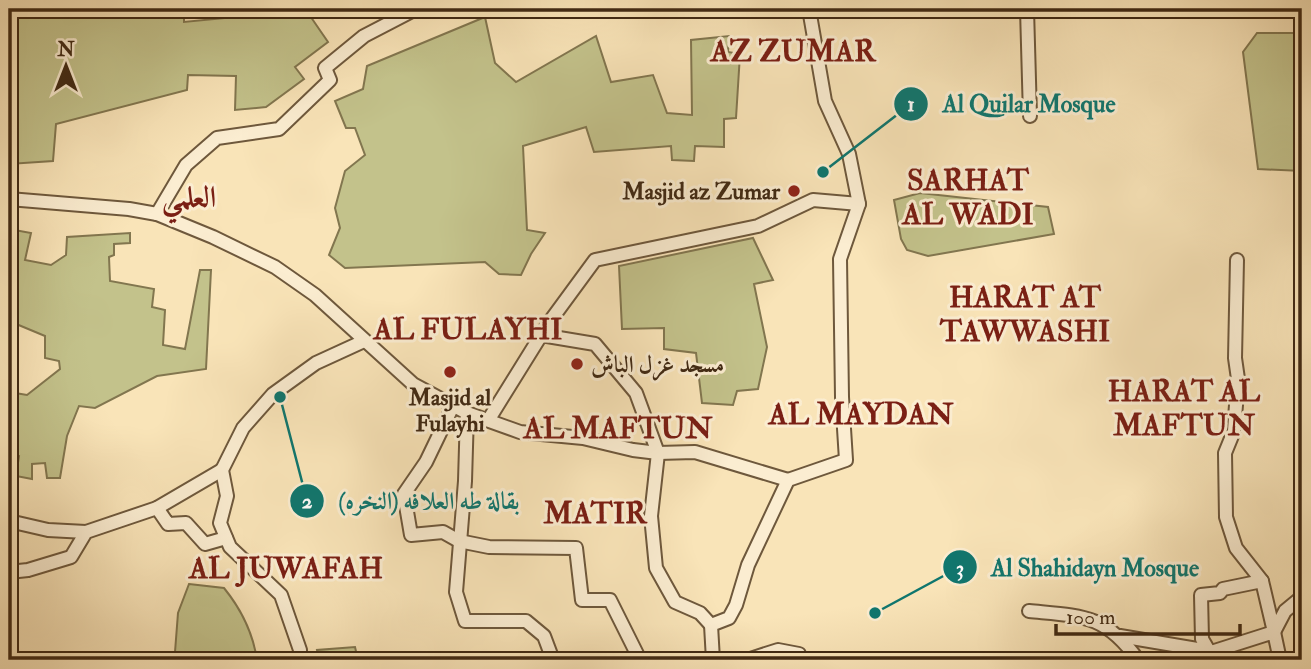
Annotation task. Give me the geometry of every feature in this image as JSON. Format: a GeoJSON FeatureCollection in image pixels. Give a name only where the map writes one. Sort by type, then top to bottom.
{"type":"FeatureCollection","features":[{"type":"Feature","properties":{"kind":"street"},"geometry":{"type":"LineString","coordinates":[[157,214],[186,165],[217,138],[279,129],[330,79],[325,68],[364,36],[416,9]]}},
{"type":"Feature","properties":{"kind":"street"},"geometry":{"type":"LineString","coordinates":[[9,199],[129,209],[157,214],[213,237],[275,267],[315,295],[413,384],[467,413],[520,432],[583,438],[658,453],[695,452],[788,480],[846,460],[842,397],[840,259],[859,204],[849,154],[825,101],[809,9]]}},
{"type":"Feature","properties":{"kind":"street"},"geometry":{"type":"LineString","coordinates":[[1027,9],[1030,116]]}},
{"type":"Feature","properties":{"kind":"street"},"geometry":{"type":"LineString","coordinates":[[489,419],[541,335],[595,260],[758,226],[813,200],[859,204]]}},
{"type":"Feature","properties":{"kind":"street"},"geometry":{"type":"LineString","coordinates":[[1237,260],[1235,358],[1238,379],[1234,431],[1225,453],[1226,517],[1236,548],[1262,581],[1280,660]]}},
{"type":"Feature","properties":{"kind":"street"},"geometry":{"type":"LineString","coordinates":[[541,335],[595,344],[636,393],[658,453],[651,516],[656,568],[675,602],[700,613],[711,625],[713,660]]}},
{"type":"Feature","properties":{"kind":"street"},"geometry":{"type":"LineString","coordinates":[[9,521],[48,530],[86,532],[158,508],[222,470],[243,428],[273,394],[316,363],[364,341]]}},
{"type":"Feature","properties":{"kind":"street"},"geometry":{"type":"LineString","coordinates":[[453,406],[426,462],[404,494],[411,534],[443,533],[459,541],[489,547],[576,548],[582,600],[610,600],[640,660]]}},
{"type":"Feature","properties":{"kind":"street"},"geometry":{"type":"LineString","coordinates":[[467,413],[465,481],[456,592],[465,621],[526,621],[544,636],[553,660]]}},
{"type":"Feature","properties":{"kind":"street"},"geometry":{"type":"LineString","coordinates":[[222,470],[227,496],[219,523],[230,547],[281,595],[300,650],[300,660]]}},
{"type":"Feature","properties":{"kind":"street"},"geometry":{"type":"LineString","coordinates":[[711,625],[729,618],[737,605],[748,565],[788,480]]}},
{"type":"Feature","properties":{"kind":"street"},"geometry":{"type":"LineString","coordinates":[[158,508],[168,524],[186,523],[205,544],[226,538]]}},
{"type":"Feature","properties":{"kind":"street"},"geometry":{"type":"LineString","coordinates":[[9,572],[28,570],[71,557],[86,532]]}},
{"type":"Feature","properties":{"kind":"street"},"geometry":{"type":"LineString","coordinates":[[1209,651],[1202,639],[1201,595],[1220,593],[1223,589],[1262,581]]}},
{"type":"Feature","properties":{"kind":"street"},"geometry":{"type":"LineString","coordinates":[[1186,660],[1274,632],[1285,611],[1302,597]]}},
{"type":"Feature","properties":{"kind":"street"},"geometry":{"type":"LineString","coordinates":[[1029,611],[1087,616],[1120,636],[1209,651]]}},
{"type":"Feature","properties":{"kind":"street"},"geometry":{"type":"LineString","coordinates":[[1120,636],[1138,660]]}},
{"type":"Feature","properties":{"kind":"street"},"geometry":{"type":"LineString","coordinates":[[747,660],[778,650],[799,654],[801,660]]}},
{"type":"Feature","properties":{"kind":"shaded area"},"geometry":{"type":"Polygon","coordinates":[[[9,9],[184,9],[184,22],[306,10],[328,42],[295,67],[304,79],[266,107],[235,110],[236,76],[188,75],[187,90],[56,124],[53,161],[9,164],[9,9]]]}},
{"type":"Feature","properties":{"kind":"shaded area"},"geometry":{"type":"Polygon","coordinates":[[[485,17],[495,63],[516,82],[596,36],[611,82],[653,75],[667,113],[692,115],[691,40],[729,36],[728,52],[740,54],[736,118],[724,119],[724,147],[695,146],[694,161],[672,160],[671,146],[594,152],[586,127],[523,146],[527,230],[545,233],[521,275],[499,274],[485,262],[345,268],[329,255],[340,228],[335,208],[345,171],[365,155],[355,128],[346,128],[335,101],[363,89],[367,66],[485,17]]]}},
{"type":"Feature","properties":{"kind":"shaded area"},"geometry":{"type":"Polygon","coordinates":[[[1257,33],[1302,33],[1302,171],[1258,169],[1243,52],[1257,33]]]}},
{"type":"Feature","properties":{"kind":"shaded area"},"geometry":{"type":"Polygon","coordinates":[[[920,193],[1048,207],[1054,234],[928,256],[907,250],[901,239],[894,200],[920,193]]]}},
{"type":"Feature","properties":{"kind":"shaded area"},"geometry":{"type":"Polygon","coordinates":[[[9,229],[31,233],[25,260],[51,265],[66,255],[67,237],[130,233],[130,243],[114,244],[114,255],[109,257],[110,281],[154,289],[152,307],[165,310],[163,345],[185,349],[200,270],[211,270],[206,369],[157,376],[95,408],[79,406],[67,436],[60,478],[47,478],[45,463],[32,464],[32,479],[16,476],[19,456],[9,454],[9,435],[15,420],[9,417],[9,392],[27,395],[60,369],[59,361],[45,358],[45,336],[9,321],[9,229]]]}},
{"type":"Feature","properties":{"kind":"shaded area"},"geometry":{"type":"Polygon","coordinates":[[[753,238],[773,280],[754,284],[767,347],[758,389],[737,391],[733,405],[702,403],[696,353],[664,349],[664,328],[622,329],[619,266],[753,238]]]}},
{"type":"Feature","properties":{"kind":"shaded area"},"geometry":{"type":"Polygon","coordinates":[[[189,584],[224,588],[245,622],[253,640],[257,660],[138,660],[175,652],[178,613],[189,584]]]}},
{"type":"Feature","properties":{"kind":"shaded area"},"geometry":{"type":"Polygon","coordinates":[[[355,647],[358,660],[319,660],[317,650],[355,647]]]}},
{"type":"Feature","properties":{"kind":"place","name":"Al Quilar Mosque"},"geometry":{"type":"Point","coordinates":[823,172]}},
{"type":"Feature","properties":{"kind":"place","name":"Masjid az Zumar"},"geometry":{"type":"Point","coordinates":[794,191]}},
{"type":"Feature","properties":{"kind":"place","name":"مسجد غزل الباش"},"geometry":{"type":"Point","coordinates":[577,364]}},
{"type":"Feature","properties":{"kind":"place","name":"Masjid al Fulayhi"},"geometry":{"type":"Point","coordinates":[450,372]}},
{"type":"Feature","properties":{"kind":"place","name":"بقالة طه العلافه (النخره)"},"geometry":{"type":"Point","coordinates":[280,397]}},
{"type":"Feature","properties":{"kind":"place","name":"Al Shahidayn Mosque"},"geometry":{"type":"Point","coordinates":[875,613]}},
{"type":"Feature","properties":{"kind":"district","name":"AZ ZUMAR"},"geometry":{"type":"Point","coordinates":[793,51]}},
{"type":"Feature","properties":{"kind":"district","name":"العلمي"},"geometry":{"type":"Point","coordinates":[189,197]}},
{"type":"Feature","properties":{"kind":"district","name":"SARHAT AL WADI"},"geometry":{"type":"Point","coordinates":[968,197]}},
{"type":"Feature","properties":{"kind":"district","name":"HARAT AT TAWWASHI"},"geometry":{"type":"Point","coordinates":[1025,314]}},
{"type":"Feature","properties":{"kind":"district","name":"AL FULAYHI"},"geometry":{"type":"Point","coordinates":[468,329]}},
{"type":"Feature","properties":{"kind":"district","name":"HARAT AL MAFTUN"},"geometry":{"type":"Point","coordinates":[1184,408]}},
{"type":"Feature","properties":{"kind":"district","name":"AL MAYDAN"},"geometry":{"type":"Point","coordinates":[861,414]}},
{"type":"Feature","properties":{"kind":"district","name":"AL MAFTUN"},"geometry":{"type":"Point","coordinates":[618,428]}},
{"type":"Feature","properties":{"kind":"district","name":"MATIR"},"geometry":{"type":"Point","coordinates":[595,513]}},
{"type":"Feature","properties":{"kind":"district","name":"AL JUWAFAH"},"geometry":{"type":"Point","coordinates":[286,568]}}]}
